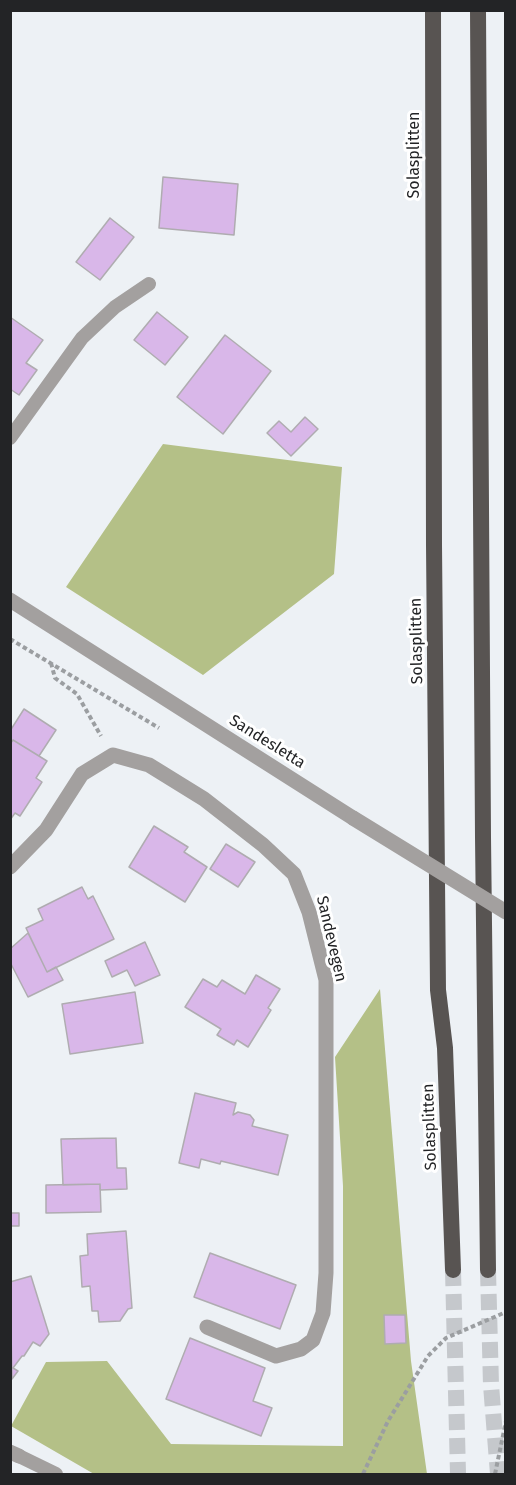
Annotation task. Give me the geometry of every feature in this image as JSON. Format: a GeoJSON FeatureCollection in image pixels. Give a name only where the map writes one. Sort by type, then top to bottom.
{"type":"FeatureCollection","features":[{"type":"Feature","properties":{"kind":"highway","name":"Solasplitten"},"geometry":{"type":"LineString","coordinates":[[433,10],[438,990],[445,1048],[453,1270]]}},
{"type":"Feature","properties":{"kind":"highway"},"geometry":{"type":"LineString","coordinates":[[478,10],[488,1270]]}},
{"type":"Feature","properties":{"kind":"street","name":"Sandesletta"},"geometry":{"type":"LineString","coordinates":[[10,600],[353,818],[506,912]]}},
{"type":"Feature","properties":{"kind":"street"},"geometry":{"type":"LineString","coordinates":[[10,867],[46,830],[82,774],[113,755]]}},
{"type":"Feature","properties":{"kind":"street","name":"Sandevegen"},"geometry":{"type":"LineString","coordinates":[[113,755],[149,765],[204,800],[263,845],[294,874],[309,912],[326,980],[326,1274],[323,1313],[314,1340],[301,1349],[276,1356],[207,1328]]}},
{"type":"Feature","properties":{"kind":"lane"},"geometry":{"type":"LineString","coordinates":[[10,438],[82,338],[115,307],[149,284]]}},
{"type":"Feature","properties":{"kind":"lane"},"geometry":{"type":"LineString","coordinates":[[15,1454],[56,1474]]}},
{"type":"Feature","properties":{"kind":"path"},"geometry":{"type":"LineString","coordinates":[[51,662],[55,678],[77,694],[113,755]]}},
{"type":"Feature","properties":{"kind":"path"},"geometry":{"type":"LineString","coordinates":[[363,1474],[388,1421],[428,1356],[446,1338],[506,1312]]}},
{"type":"Feature","properties":{"kind":"path"},"geometry":{"type":"LineString","coordinates":[[495,1474],[506,1421]]}},
{"type":"Feature","properties":{"kind":"green space"},"geometry":{"type":"Polygon","coordinates":[[[163,444],[342,467],[334,574],[203,675],[66,587],[163,444]]]}},
{"type":"Feature","properties":{"kind":"green space"},"geometry":{"type":"Polygon","coordinates":[[[380,989],[411,1361],[427,1474],[94,1474],[11,1426],[46,1362],[107,1361],[171,1444],[343,1446],[343,1186],[335,1057],[380,989]]]}},
{"type":"Feature","properties":{"kind":"building"},"geometry":{"type":"Polygon","coordinates":[[[163,177],[238,184],[234,235],[159,228],[163,177]]]}},
{"type":"Feature","properties":{"kind":"building"},"geometry":{"type":"Polygon","coordinates":[[[110,218],[134,237],[100,280],[76,262],[110,218]]]}},
{"type":"Feature","properties":{"kind":"building"},"geometry":{"type":"Polygon","coordinates":[[[157,312],[188,337],[165,365],[134,340],[157,312]]]}},
{"type":"Feature","properties":{"kind":"building"},"geometry":{"type":"Polygon","coordinates":[[[10,317],[43,340],[26,363],[37,370],[19,395],[10,389],[10,317]]]}},
{"type":"Feature","properties":{"kind":"building"},"geometry":{"type":"Polygon","coordinates":[[[225,335],[271,371],[223,434],[177,397],[225,335]]]}},
{"type":"Feature","properties":{"kind":"building"},"geometry":{"type":"Polygon","coordinates":[[[305,417],[318,429],[291,456],[267,433],[279,421],[291,432],[305,417]]]}},
{"type":"Feature","properties":{"kind":"building"},"geometry":{"type":"Polygon","coordinates":[[[24,709],[56,730],[39,756],[13,740],[10,743],[10,731],[24,709]]]}},
{"type":"Feature","properties":{"kind":"building"},"geometry":{"type":"Polygon","coordinates":[[[13,740],[47,761],[36,778],[42,782],[20,816],[15,813],[10,820],[10,744],[13,740]]]}},
{"type":"Feature","properties":{"kind":"building"},"geometry":{"type":"Polygon","coordinates":[[[154,826],[188,847],[184,852],[207,867],[185,902],[129,867],[154,826]]]}},
{"type":"Feature","properties":{"kind":"building"},"geometry":{"type":"Polygon","coordinates":[[[226,844],[255,862],[238,887],[210,869],[226,844]]]}},
{"type":"Feature","properties":{"kind":"building"},"geometry":{"type":"Polygon","coordinates":[[[82,887],[88,899],[93,896],[114,939],[47,972],[26,928],[43,920],[38,909],[82,887]]]}},
{"type":"Feature","properties":{"kind":"building"},"geometry":{"type":"Polygon","coordinates":[[[28,933],[47,972],[56,967],[63,980],[28,997],[10,962],[10,949],[28,933]]]}},
{"type":"Feature","properties":{"kind":"building"},"geometry":{"type":"Polygon","coordinates":[[[145,942],[160,975],[135,986],[127,970],[112,977],[105,961],[145,942]]]}},
{"type":"Feature","properties":{"kind":"building"},"geometry":{"type":"Polygon","coordinates":[[[256,975],[280,989],[268,1008],[271,1010],[248,1047],[237,1040],[234,1045],[217,1035],[221,1029],[185,1007],[203,979],[217,987],[222,980],[245,994],[256,975]]]}},
{"type":"Feature","properties":{"kind":"building"},"geometry":{"type":"Polygon","coordinates":[[[135,992],[143,1043],[70,1054],[62,1004],[135,992]]]}},
{"type":"Feature","properties":{"kind":"building"},"geometry":{"type":"Polygon","coordinates":[[[195,1093],[236,1103],[233,1115],[238,1112],[250,1115],[254,1120],[252,1126],[288,1135],[278,1175],[221,1161],[220,1164],[201,1159],[199,1168],[179,1163],[195,1093]]]}},
{"type":"Feature","properties":{"kind":"building"},"geometry":{"type":"Polygon","coordinates":[[[116,1138],[117,1168],[126,1168],[127,1189],[100,1190],[100,1184],[63,1185],[61,1139],[116,1138]]]}},
{"type":"Feature","properties":{"kind":"building"},"geometry":{"type":"Polygon","coordinates":[[[100,1184],[101,1212],[46,1213],[46,1185],[100,1184]]]}},
{"type":"Feature","properties":{"kind":"building"},"geometry":{"type":"Polygon","coordinates":[[[10,1213],[19,1213],[19,1226],[10,1226],[10,1213]]]}},
{"type":"Feature","properties":{"kind":"building"},"geometry":{"type":"Polygon","coordinates":[[[126,1231],[132,1308],[128,1309],[120,1321],[99,1322],[98,1311],[92,1311],[90,1286],[82,1287],[80,1256],[88,1255],[87,1234],[126,1231]]]}},
{"type":"Feature","properties":{"kind":"building"},"geometry":{"type":"Polygon","coordinates":[[[210,1253],[296,1285],[280,1329],[194,1297],[210,1253]]]}},
{"type":"Feature","properties":{"kind":"building"},"geometry":{"type":"Polygon","coordinates":[[[31,1276],[49,1334],[40,1346],[33,1342],[13,1368],[18,1371],[12,1379],[10,1282],[31,1276]]]}},
{"type":"Feature","properties":{"kind":"building"},"geometry":{"type":"Polygon","coordinates":[[[384,1315],[405,1315],[406,1343],[385,1344],[384,1315]]]}},
{"type":"Feature","properties":{"kind":"building"},"geometry":{"type":"Polygon","coordinates":[[[190,1338],[265,1368],[253,1401],[272,1408],[261,1436],[166,1399],[190,1338]]]}},
{"type":"Feature","properties":{"kind":"tunnel"},"geometry":{"type":"LineString","coordinates":[[453,1270],[458,1474]]}},
{"type":"Feature","properties":{"kind":"tunnel"},"geometry":{"type":"LineString","coordinates":[[488,1270],[491,1385],[498,1474]]}}]}
